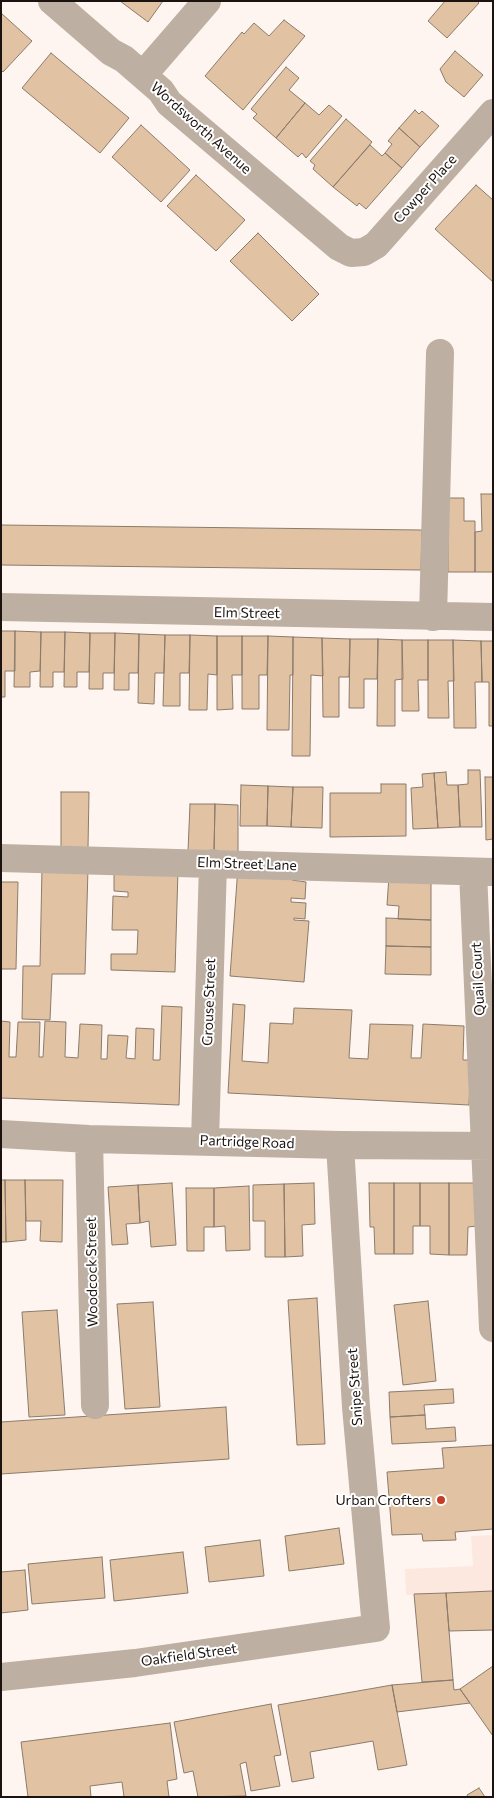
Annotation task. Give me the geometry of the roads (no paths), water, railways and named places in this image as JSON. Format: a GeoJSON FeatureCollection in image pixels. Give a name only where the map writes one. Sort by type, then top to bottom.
{"type":"FeatureCollection","features":[{"type":"Feature","properties":{"kind":"street","name":"Wordsworth Avenue"},"geometry":{"type":"LineString","coordinates":[[52,1],[111,52],[124,58],[161,91],[169,103],[338,247],[351,253]]}},
{"type":"Feature","properties":{"kind":"street"},"geometry":{"type":"LineString","coordinates":[[143,75],[207,1]]}},
{"type":"Feature","properties":{"kind":"street","name":"Cowper Place"},"geometry":{"type":"LineString","coordinates":[[351,253],[364,252],[376,245],[493,114]]}},
{"type":"Feature","properties":{"kind":"street"},"geometry":{"type":"LineString","coordinates":[[433,617],[440,353]]}},
{"type":"Feature","properties":{"kind":"street","name":"Elm Street"},"geometry":{"type":"LineString","coordinates":[[1,607],[493,617]]}},
{"type":"Feature","properties":{"kind":"street","name":"Elm Street Lane"},"geometry":{"type":"LineString","coordinates":[[1,858],[483,872]]}},
{"type":"Feature","properties":{"kind":"street","name":"Grouse Street"},"geometry":{"type":"LineString","coordinates":[[205,1141],[213,863]]}},
{"type":"Feature","properties":{"kind":"street","name":"Quail Court"},"geometry":{"type":"LineString","coordinates":[[483,872],[493,1328]]}},
{"type":"Feature","properties":{"kind":"street","name":"Partridge Road"},"geometry":{"type":"LineString","coordinates":[[1,1134],[89,1139],[340,1145],[489,1146]]}},
{"type":"Feature","properties":{"kind":"street","name":"Woodcock Street"},"geometry":{"type":"LineString","coordinates":[[89,1139],[94,1405]]}},
{"type":"Feature","properties":{"kind":"street","name":"Snipe Street"},"geometry":{"type":"LineString","coordinates":[[340,1145],[356,1407],[376,1628]]}},
{"type":"Feature","properties":{"kind":"street","name":"Oakfield Street"},"geometry":{"type":"LineString","coordinates":[[1,1677],[136,1663],[376,1628]]}},
{"type":"Feature","properties":{"kind":"place","name":"Urban Crofters"},"geometry":{"type":"Point","coordinates":[441,1500]}}]}
